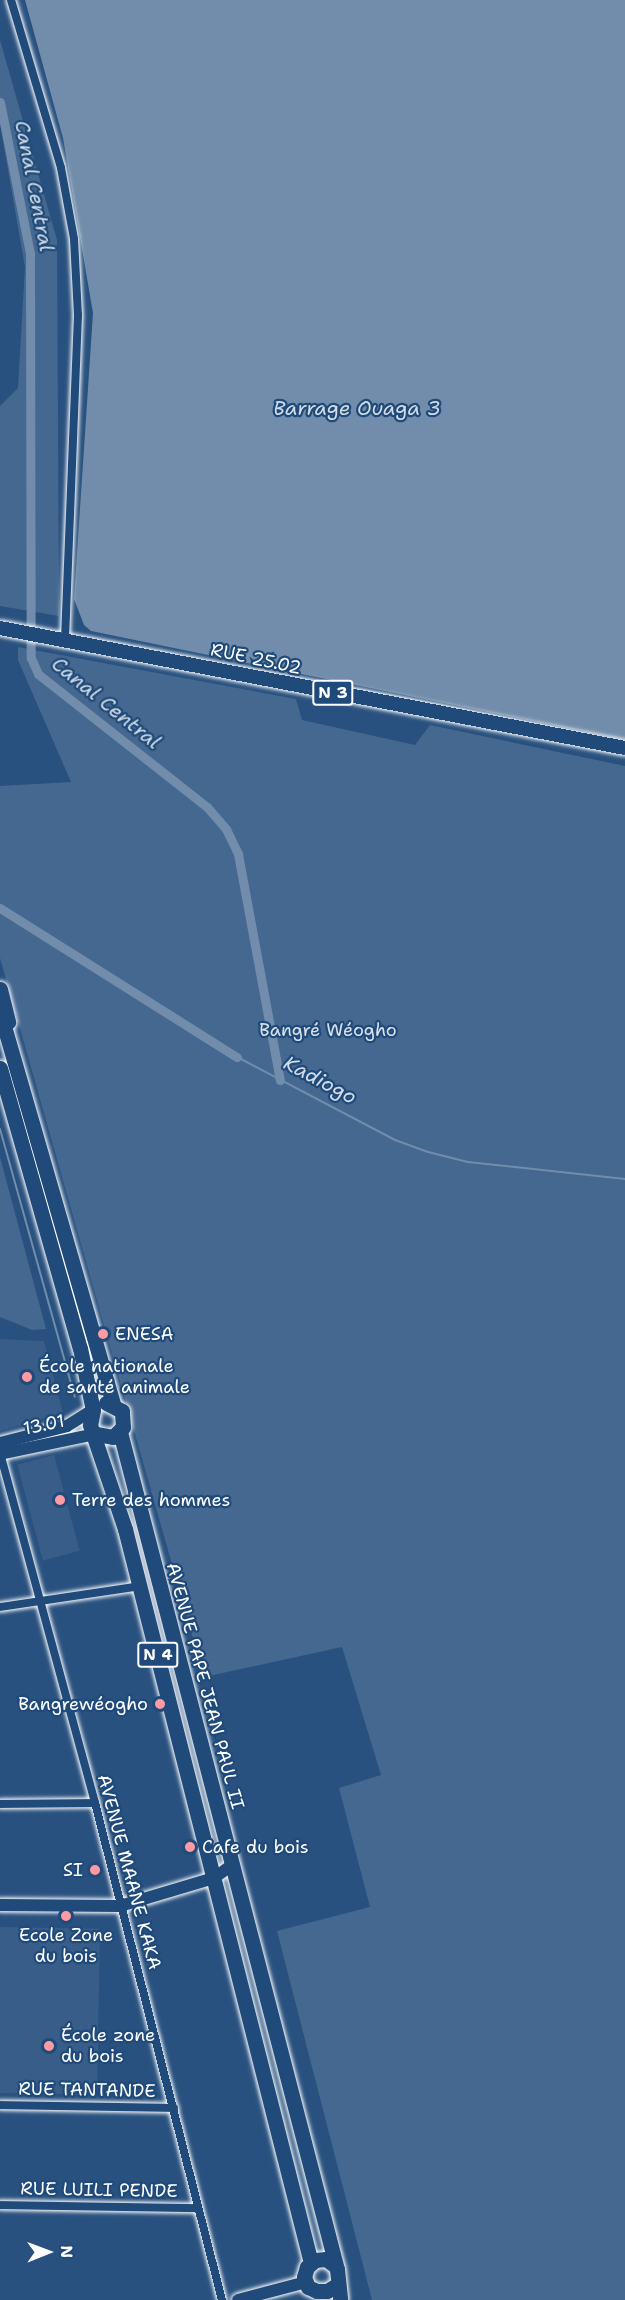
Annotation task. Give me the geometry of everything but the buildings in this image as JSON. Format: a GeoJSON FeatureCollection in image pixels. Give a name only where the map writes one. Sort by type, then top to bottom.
{"type":"FeatureCollection","features":[{"type":"Feature","properties":{"kind":"highway"},"geometry":{"type":"LineString","coordinates":[[0,989],[27,1101]]}},
{"type":"Feature","properties":{"kind":"highway","name":"N 4"},"geometry":{"type":"LineString","coordinates":[[0,1012],[27,1101]]}},
{"type":"Feature","properties":{"kind":"highway","name":"N 4"},"geometry":{"type":"LineString","coordinates":[[0,1068],[8,1102]]}},
{"type":"Feature","properties":{"kind":"highway"},"geometry":{"type":"LineString","coordinates":[[0,1077],[8,1102]]}},
{"type":"Feature","properties":{"kind":"highway","name":"AVENUE PAPE JEAN PAUL II"},"geometry":{"type":"LineString","coordinates":[[27,1101],[114,1404],[124,1416],[120,1432],[132,1490],[232,1865],[334,2265]]}},
{"type":"Feature","properties":{"kind":"highway","name":"AVENUE PAPE JEAN PAUL II"},"geometry":{"type":"LineString","coordinates":[[8,1102],[80,1348],[93,1410],[90,1425],[96,1434],[140,1586],[310,2263]]}},
{"type":"Feature","properties":{"kind":"highway"},"geometry":{"type":"LineString","coordinates":[[93,1410],[102,1403],[114,1404]]}},
{"type":"Feature","properties":{"kind":"highway"},"geometry":{"type":"LineString","coordinates":[[96,1434],[109,1438],[120,1432]]}},
{"type":"Feature","properties":{"kind":"highway"},"geometry":{"type":"LineString","coordinates":[[310,2263],[320,2259],[334,2265]]}},
{"type":"Feature","properties":{"kind":"highway","name":"N 4"},"geometry":{"type":"LineString","coordinates":[[310,2263],[305,2271],[314,2291]]}},
{"type":"Feature","properties":{"kind":"highway","name":"N 4"},"geometry":{"type":"LineString","coordinates":[[334,2265],[340,2300]]}},
{"type":"Feature","properties":{"kind":"highway"},"geometry":{"type":"LineString","coordinates":[[314,2291],[327,2291],[338,2283]]}},
{"type":"Feature","properties":{"kind":"main road","name":"RUE 25.02"},"geometry":{"type":"LineString","coordinates":[[0,622],[20,630]]}},
{"type":"Feature","properties":{"kind":"main road","name":"RUE 25.02"},"geometry":{"type":"LineString","coordinates":[[0,628],[41,634],[625,748]]}},
{"type":"Feature","properties":{"kind":"street"},"geometry":{"type":"LineString","coordinates":[[11,0],[61,168],[74,239],[78,315],[65,639]]}},
{"type":"Feature","properties":{"kind":"street","name":"13.01"},"geometry":{"type":"LineString","coordinates":[[0,1443],[68,1426],[93,1410]]}},
{"type":"Feature","properties":{"kind":"street","name":"13.01"},"geometry":{"type":"LineString","coordinates":[[0,1454],[96,1434]]}},
{"type":"Feature","properties":{"kind":"street","name":"AVENUE MAANE KAKA"},"geometry":{"type":"LineString","coordinates":[[0,1454],[95,1803],[222,2300]]}},
{"type":"Feature","properties":{"kind":"street"},"geometry":{"type":"LineString","coordinates":[[0,1607],[39,1604],[140,1586]]}},
{"type":"Feature","properties":{"kind":"street"},"geometry":{"type":"LineString","coordinates":[[0,1804],[95,1803]]}},
{"type":"Feature","properties":{"kind":"street"},"geometry":{"type":"LineString","coordinates":[[0,1905],[120,1906],[214,1878],[232,1865]]}},
{"type":"Feature","properties":{"kind":"street","name":"RUE TANTANDE"},"geometry":{"type":"LineString","coordinates":[[0,2105],[174,2108]]}},
{"type":"Feature","properties":{"kind":"street","name":"RUE LUILI PENDE"},"geometry":{"type":"LineString","coordinates":[[0,2205],[198,2208]]}},
{"type":"Feature","properties":{"kind":"street"},"geometry":{"type":"LineString","coordinates":[[238,2300],[314,2291]]}},
{"type":"Feature","properties":{"kind":"shaded area","name":"École nationale de santé animale"},"geometry":{"type":"Polygon","coordinates":[[[0,1339],[44,1341],[63,1413],[0,1431],[0,1339]]]}},
{"type":"Feature","properties":{"kind":"shaded area"},"geometry":{"type":"Polygon","coordinates":[[[54,1455],[80,1551],[43,1560],[17,1465],[54,1455]]]}},
{"type":"Feature","properties":{"kind":"shaded area","name":"École zone du bois"},"geometry":{"type":"Polygon","coordinates":[[[0,1927],[100,1929],[97,2095],[0,2093],[0,1927]]]}},
{"type":"Feature","properties":{"kind":"green space"},"geometry":{"type":"Polygon","coordinates":[[[0,40],[57,240],[59,616],[0,606],[0,406],[18,388],[25,267],[0,124],[0,40]]]}},
{"type":"Feature","properties":{"kind":"green space","name":"Bangré Wéogho"},"geometry":{"type":"Polygon","coordinates":[[[18,647],[296,699],[302,720],[415,745],[430,725],[625,766],[625,2300],[372,2300],[277,1931],[370,1907],[339,1788],[381,1775],[342,1647],[204,1677],[0,958],[0,786],[71,782],[18,660],[18,647]]]}},
{"type":"Feature","properties":{"kind":"green space"},"geometry":{"type":"Polygon","coordinates":[[[0,1157],[46,1329],[32,1330],[0,1317],[0,1157]]]}},
{"type":"Feature","properties":{"kind":"water","name":"Barrage Ouaga 3"},"geometry":{"type":"Polygon","coordinates":[[[25,0],[625,0],[625,740],[91,631],[84,625],[74,599],[93,313],[63,138],[25,0]]]}},
{"type":"Feature","properties":{"kind":"waterway","name":"Canal Central"},"geometry":{"type":"LineString","coordinates":[[0,102],[30,253],[31,658],[38,674],[207,807],[226,829],[238,854],[280,1080]]}},
{"type":"Feature","properties":{"kind":"waterway","name":"Kadiogo"},"geometry":{"type":"LineString","coordinates":[[0,908],[237,1057]]}},
{"type":"Feature","properties":{"kind":"waterway","name":"Kadiogo"},"geometry":{"type":"LineString","coordinates":[[237,1057],[395,1140],[428,1152],[468,1162],[625,1179]]}},
{"type":"Feature","properties":{"kind":"waterway"},"geometry":{"type":"LineString","coordinates":[[0,1129],[75,1397]]}},
{"type":"Feature","properties":{"kind":"place","name":"ENESA"},"geometry":{"type":"Point","coordinates":[103,1334]}},
{"type":"Feature","properties":{"kind":"place","name":"École nationale de santé animale"},"geometry":{"type":"Point","coordinates":[27,1377]}},
{"type":"Feature","properties":{"kind":"place","name":"Terre des hommes"},"geometry":{"type":"Point","coordinates":[60,1500]}},
{"type":"Feature","properties":{"kind":"place","name":"Bangrewéogho"},"geometry":{"type":"Point","coordinates":[160,1704]}},
{"type":"Feature","properties":{"kind":"place","name":"Cafe du bois"},"geometry":{"type":"Point","coordinates":[190,1847]}},
{"type":"Feature","properties":{"kind":"place","name":"SI"},"geometry":{"type":"Point","coordinates":[95,1870]}},
{"type":"Feature","properties":{"kind":"place","name":"Ecole Zone du bois"},"geometry":{"type":"Point","coordinates":[66,1916]}},
{"type":"Feature","properties":{"kind":"place","name":"École zone du bois"},"geometry":{"type":"Point","coordinates":[49,2046]}}]}
